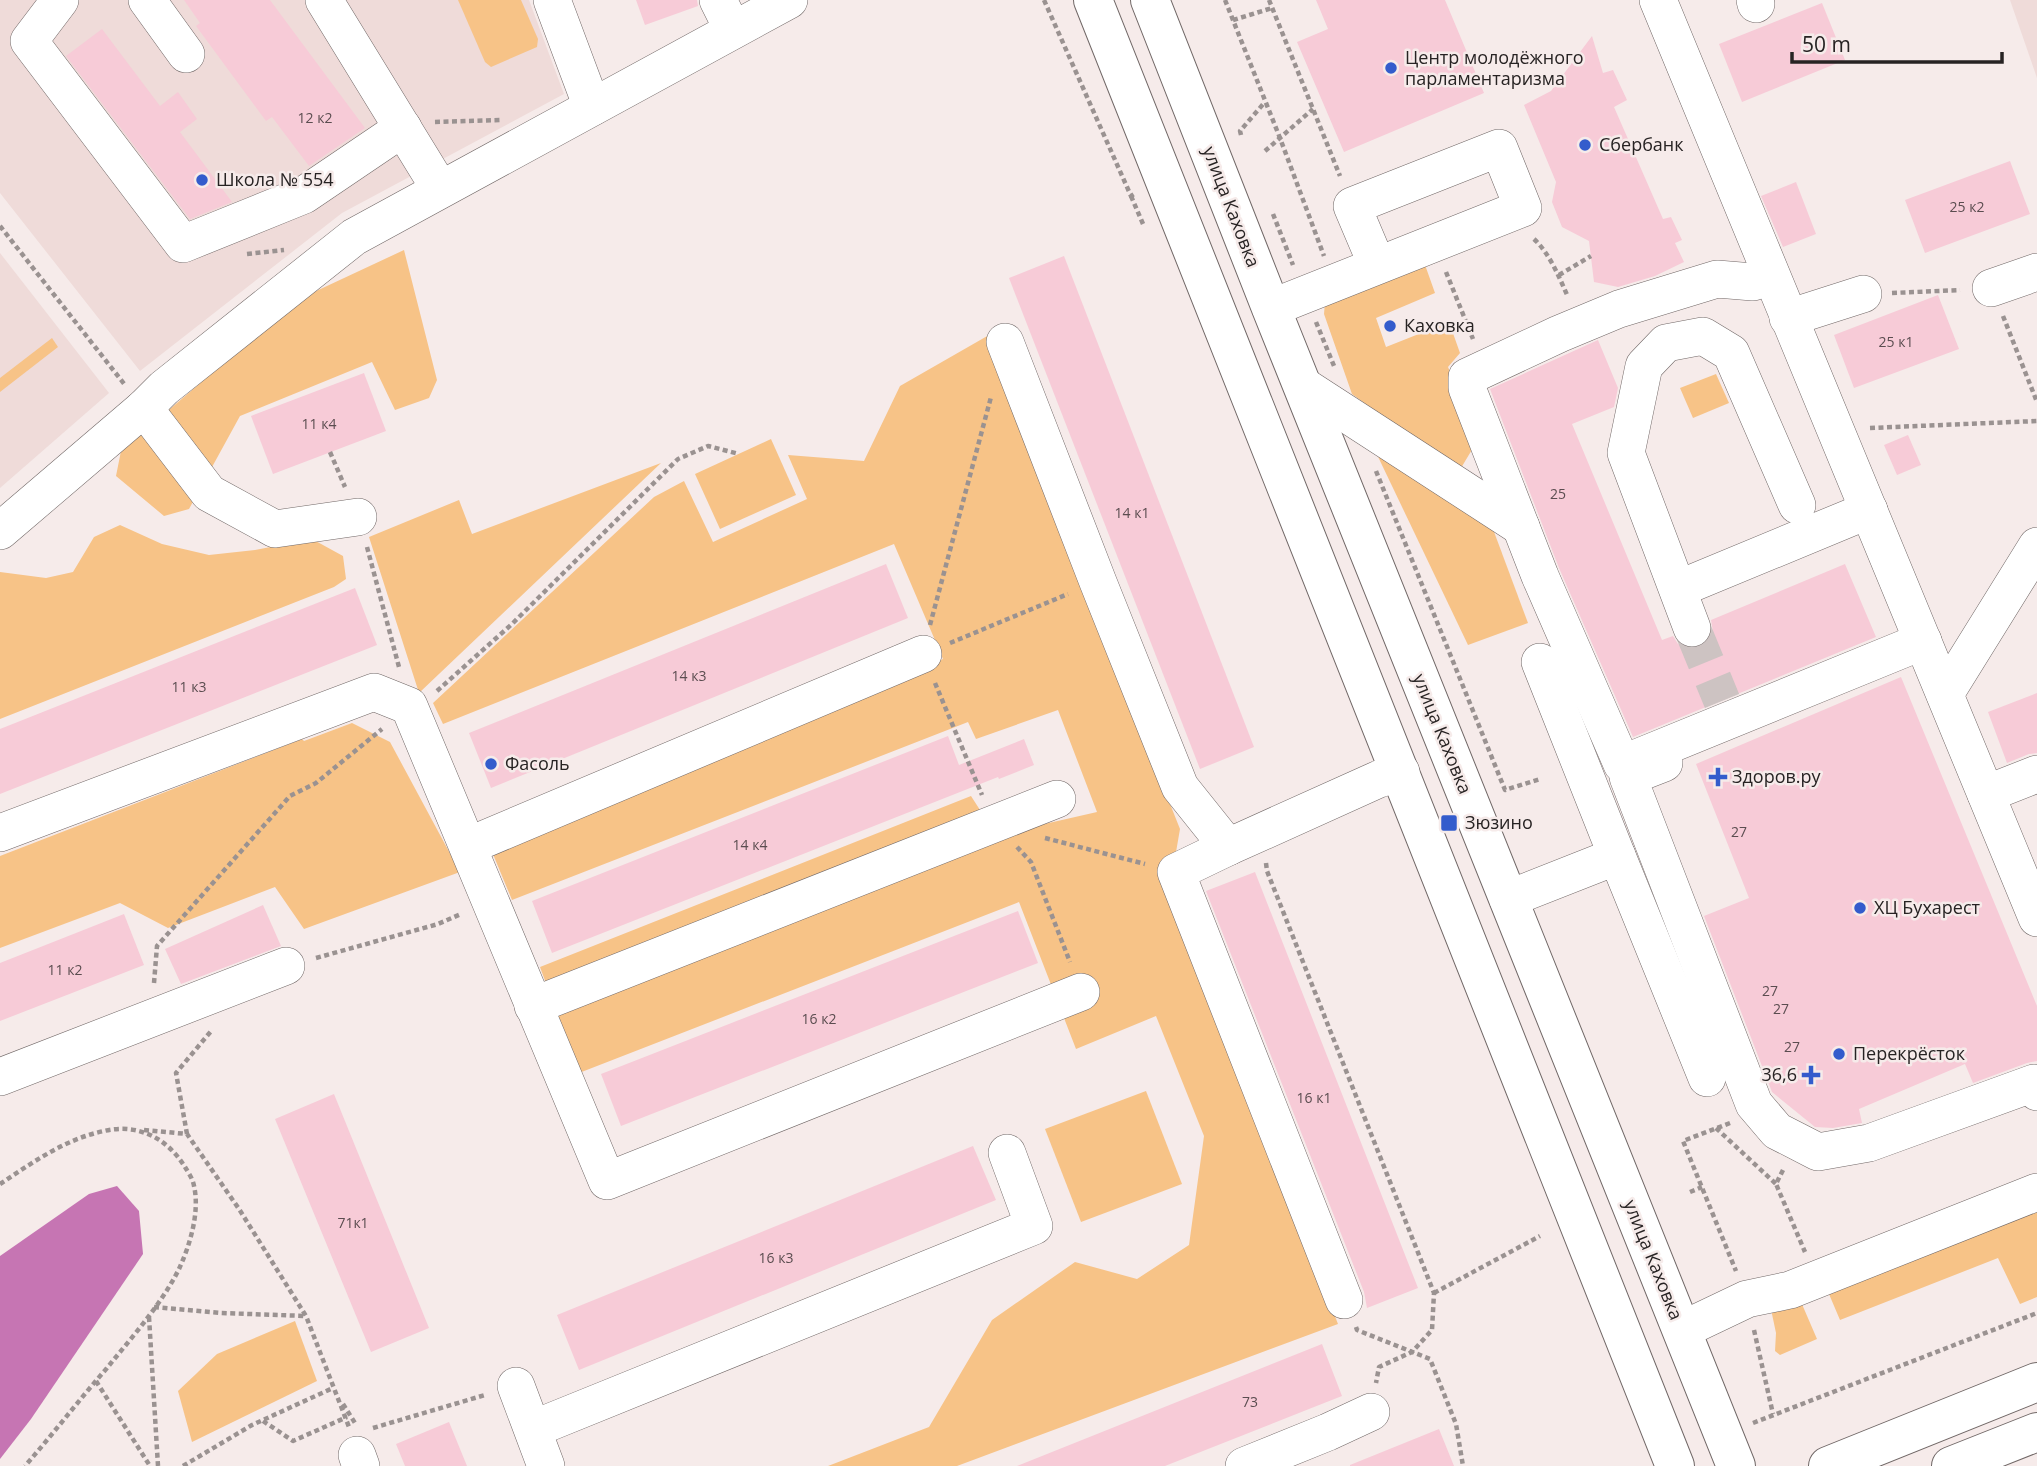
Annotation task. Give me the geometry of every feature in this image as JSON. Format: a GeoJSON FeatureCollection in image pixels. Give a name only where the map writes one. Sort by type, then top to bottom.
{"type":"FeatureCollection","features":[{"type":"Feature","properties":{"kind":"main road"},"geometry":{"type":"LineString","coordinates":[[1093,0],[1675,1466]]}},
{"type":"Feature","properties":{"kind":"main road","name":"улица Каховка"},"geometry":{"type":"LineString","coordinates":[[1150,0],[1288,301],[1302,385],[1736,1466]]}},
{"type":"Feature","properties":{"kind":"main road"},"geometry":{"type":"LineString","coordinates":[[1828,1466],[2037,1382]]}},
{"type":"Feature","properties":{"kind":"main road"},"geometry":{"type":"LineString","coordinates":[[1951,1466],[2037,1432]]}},
{"type":"Feature","properties":{"kind":"lane"},"geometry":{"type":"LineString","coordinates":[[60,0],[29,41],[183,244],[304,195],[403,128]]}},
{"type":"Feature","properties":{"kind":"lane"},"geometry":{"type":"LineString","coordinates":[[147,0],[186,54]]}},
{"type":"Feature","properties":{"kind":"lane"},"geometry":{"type":"LineString","coordinates":[[324,0],[440,190]]}},
{"type":"Feature","properties":{"kind":"lane"},"geometry":{"type":"LineString","coordinates":[[552,0],[593,107]]}},
{"type":"Feature","properties":{"kind":"lane"},"geometry":{"type":"LineString","coordinates":[[0,531],[164,388],[354,237],[593,107],[726,15],[789,0]]}},
{"type":"Feature","properties":{"kind":"lane"},"geometry":{"type":"LineString","coordinates":[[1658,0],[2037,918]]}},
{"type":"Feature","properties":{"kind":"lane"},"geometry":{"type":"LineString","coordinates":[[1288,301],[1523,208],[1499,148],[1352,206],[1377,265]]}},
{"type":"Feature","properties":{"kind":"lane"},"geometry":{"type":"LineString","coordinates":[[1991,288],[2037,272]]}},
{"type":"Feature","properties":{"kind":"lane"},"geometry":{"type":"LineString","coordinates":[[1770,276],[1753,282],[1717,279],[1619,309],[1467,377],[1467,388],[1540,576],[1622,764],[1726,711],[1927,650]]}},
{"type":"Feature","properties":{"kind":"lane"},"geometry":{"type":"LineString","coordinates":[[1788,318],[1863,294]]}},
{"type":"Feature","properties":{"kind":"lane"},"geometry":{"type":"LineString","coordinates":[[1692,628],[1626,453],[1644,366],[1666,342],[1703,336],[1731,353],[1797,505]]}},
{"type":"Feature","properties":{"kind":"lane"},"geometry":{"type":"LineString","coordinates":[[1005,342],[1180,787],[1228,848]]}},
{"type":"Feature","properties":{"kind":"lane"},"geometry":{"type":"LineString","coordinates":[[1302,385],[1521,527]]}},
{"type":"Feature","properties":{"kind":"lane"},"geometry":{"type":"LineString","coordinates":[[144,408],[209,493],[275,529],[358,517]]}},
{"type":"Feature","properties":{"kind":"lane"},"geometry":{"type":"LineString","coordinates":[[1678,589],[1869,510]]}},
{"type":"Feature","properties":{"kind":"lane"},"geometry":{"type":"LineString","coordinates":[[1945,694],[2037,546]]}},
{"type":"Feature","properties":{"kind":"lane"},"geometry":{"type":"LineString","coordinates":[[1927,650],[1628,777],[1754,1104],[1777,1131],[1818,1152],[1869,1143],[2032,1080]]}},
{"type":"Feature","properties":{"kind":"lane"},"geometry":{"type":"LineString","coordinates":[[468,846],[923,654]]}},
{"type":"Feature","properties":{"kind":"lane"},"geometry":{"type":"LineString","coordinates":[[1540,663],[1707,1078]]}},
{"type":"Feature","properties":{"kind":"lane"},"geometry":{"type":"LineString","coordinates":[[0,833],[374,692],[410,706],[607,1181],[1081,992]]}},
{"type":"Feature","properties":{"kind":"lane"},"geometry":{"type":"LineString","coordinates":[[1344,1300],[1176,872],[1265,830],[1401,772]]}},
{"type":"Feature","properties":{"kind":"lane"},"geometry":{"type":"LineString","coordinates":[[1986,794],[2037,774]]}},
{"type":"Feature","properties":{"kind":"lane"},"geometry":{"type":"LineString","coordinates":[[533,1006],[1057,799]]}},
{"type":"Feature","properties":{"kind":"lane"},"geometry":{"type":"LineString","coordinates":[[1508,899],[1617,856]]}},
{"type":"Feature","properties":{"kind":"lane"},"geometry":{"type":"LineString","coordinates":[[0,1077],[286,966]]}},
{"type":"Feature","properties":{"kind":"lane"},"geometry":{"type":"LineString","coordinates":[[533,1429],[1034,1226],[1007,1153]]}},
{"type":"Feature","properties":{"kind":"lane"},"geometry":{"type":"LineString","coordinates":[[1682,1330],[1747,1300],[1796,1288],[2037,1192]]}},
{"type":"Feature","properties":{"kind":"lane"},"geometry":{"type":"LineString","coordinates":[[516,1385],[546,1466]]}},
{"type":"Feature","properties":{"kind":"lane"},"geometry":{"type":"LineString","coordinates":[[1244,1466],[1371,1412]]}},
{"type":"Feature","properties":{"kind":"path"},"geometry":{"type":"LineString","coordinates":[[1044,0],[1147,231]]}},
{"type":"Feature","properties":{"kind":"path"},"geometry":{"type":"LineString","coordinates":[[1269,0],[1352,206]]}},
{"type":"Feature","properties":{"kind":"path"},"geometry":{"type":"LineString","coordinates":[[1233,20],[1272,8]]}},
{"type":"Feature","properties":{"kind":"path"},"geometry":{"type":"LineString","coordinates":[[1245,144],[1240,131],[1265,102]]}},
{"type":"Feature","properties":{"kind":"path"},"geometry":{"type":"LineString","coordinates":[[1265,151],[1312,108]]}},
{"type":"Feature","properties":{"kind":"path"},"geometry":{"type":"LineString","coordinates":[[403,128],[411,122],[502,120]]}},
{"type":"Feature","properties":{"kind":"path"},"geometry":{"type":"LineString","coordinates":[[1130,196],[1145,188]]}},
{"type":"Feature","properties":{"kind":"path"},"geometry":{"type":"LineString","coordinates":[[1270,207],[1288,301]]}},
{"type":"Feature","properties":{"kind":"path"},"geometry":{"type":"LineString","coordinates":[[0,226],[144,408]]}},
{"type":"Feature","properties":{"kind":"path"},"geometry":{"type":"LineString","coordinates":[[1542,246],[1559,275],[1580,325]]}},
{"type":"Feature","properties":{"kind":"path"},"geometry":{"type":"LineString","coordinates":[[1559,275],[1591,256]]}},
{"type":"Feature","properties":{"kind":"path"},"geometry":{"type":"LineString","coordinates":[[1448,277],[1485,369]]}},
{"type":"Feature","properties":{"kind":"path"},"geometry":{"type":"LineString","coordinates":[[1863,294],[1991,288],[2037,402]]}},
{"type":"Feature","properties":{"kind":"path"},"geometry":{"type":"LineString","coordinates":[[991,394],[923,654],[994,824],[1031,862],[1081,992]]}},
{"type":"Feature","properties":{"kind":"path"},"geometry":{"type":"LineString","coordinates":[[1835,429],[2037,421]]}},
{"type":"Feature","properties":{"kind":"path"},"geometry":{"type":"LineString","coordinates":[[152,1019],[157,946],[290,796],[316,783],[410,706],[437,691],[512,624],[678,459],[708,446],[739,454]]}},
{"type":"Feature","properties":{"kind":"path"},"geometry":{"type":"LineString","coordinates":[[330,452],[358,517],[410,706]]}},
{"type":"Feature","properties":{"kind":"path"},"geometry":{"type":"LineString","coordinates":[[923,654],[1071,592]]}},
{"type":"Feature","properties":{"kind":"path"},"geometry":{"type":"LineString","coordinates":[[1265,830],[1266,871],[1434,1293],[1432,1330],[1412,1352],[1379,1367]]}},
{"type":"Feature","properties":{"kind":"path"},"geometry":{"type":"LineString","coordinates":[[1044,837],[1130,860]]}},
{"type":"Feature","properties":{"kind":"path"},"geometry":{"type":"LineString","coordinates":[[286,966],[438,925],[491,901]]}},
{"type":"Feature","properties":{"kind":"path"},"geometry":{"type":"LineString","coordinates":[[215,1027],[176,1073],[187,1134],[306,1316],[347,1417],[359,1460]]}},
{"type":"Feature","properties":{"kind":"path"},"geometry":{"type":"LineString","coordinates":[[1683,1141],[1726,1124]]}},
{"type":"Feature","properties":{"kind":"path"},"geometry":{"type":"LineString","coordinates":[[1716,1128],[1776,1184],[1801,1243]]}},
{"type":"Feature","properties":{"kind":"path"},"geometry":{"type":"LineString","coordinates":[[0,1184],[39,1158],[81,1138],[106,1130],[187,1134]]}},
{"type":"Feature","properties":{"kind":"path"},"geometry":{"type":"LineString","coordinates":[[25,1466],[154,1307],[178,1269],[190,1239],[195,1209],[194,1185],[177,1155],[166,1143],[139,1130]]}},
{"type":"Feature","properties":{"kind":"path"},"geometry":{"type":"LineString","coordinates":[[1776,1184],[1786,1165]]}},
{"type":"Feature","properties":{"kind":"path"},"geometry":{"type":"LineString","coordinates":[[1690,1192],[1702,1187]]}},
{"type":"Feature","properties":{"kind":"path"},"geometry":{"type":"LineString","coordinates":[[1434,1293],[1540,1236]]}},
{"type":"Feature","properties":{"kind":"path"},"geometry":{"type":"LineString","coordinates":[[1344,1300],[1357,1330],[1430,1359],[1456,1424],[1463,1466]]}},
{"type":"Feature","properties":{"kind":"path"},"geometry":{"type":"LineString","coordinates":[[154,1307],[306,1316]]}},
{"type":"Feature","properties":{"kind":"path"},"geometry":{"type":"LineString","coordinates":[[1773,1414],[2037,1313]]}},
{"type":"Feature","properties":{"kind":"path"},"geometry":{"type":"LineString","coordinates":[[148,1315],[158,1466]]}},
{"type":"Feature","properties":{"kind":"path"},"geometry":{"type":"LineString","coordinates":[[96,1380],[150,1466]]}},
{"type":"Feature","properties":{"kind":"path"},"geometry":{"type":"LineString","coordinates":[[333,1388],[361,1432],[516,1385]]}},
{"type":"Feature","properties":{"kind":"path"},"geometry":{"type":"LineString","coordinates":[[183,1466],[262,1421],[333,1388]]}},
{"type":"Feature","properties":{"kind":"path"},"geometry":{"type":"LineString","coordinates":[[262,1421],[293,1441],[347,1417]]}},
{"type":"Feature","properties":{"kind":"shaded area","name":"Школа № 554"},"geometry":{"type":"Polygon","coordinates":[[[0,0],[529,0],[564,94],[342,213],[140,371],[0,193],[0,0]]]}},
{"type":"Feature","properties":{"kind":"shaded area"},"geometry":{"type":"Polygon","coordinates":[[[458,0],[521,0],[538,39],[537,47],[491,67],[485,62],[458,0]]]}},
{"type":"Feature","properties":{"kind":"shaded area"},"geometry":{"type":"Polygon","coordinates":[[[2010,0],[2037,0],[2037,78],[2010,0]]]}},
{"type":"Feature","properties":{"kind":"shaded area"},"geometry":{"type":"Polygon","coordinates":[[[404,250],[437,380],[429,398],[395,410],[372,362],[240,416],[189,509],[164,516],[116,476],[121,451],[297,300],[404,250]]]}},
{"type":"Feature","properties":{"kind":"shaded area"},"geometry":{"type":"Polygon","coordinates":[[[0,253],[109,393],[0,488],[0,253]]]}},
{"type":"Feature","properties":{"kind":"shaded area"},"geometry":{"type":"Polygon","coordinates":[[[1424,262],[1435,293],[1376,318],[1386,347],[1449,322],[1460,353],[1448,367],[1479,438],[1461,468],[1453,468],[1352,394],[1324,314],[1325,302],[1424,262]]]}},
{"type":"Feature","properties":{"kind":"shaded area"},"geometry":{"type":"Polygon","coordinates":[[[989,335],[1088,598],[1180,829],[1171,881],[1338,1324],[957,1466],[828,1466],[929,1427],[992,1320],[1075,1262],[1137,1279],[1189,1245],[1204,1136],[1156,1016],[1076,1049],[1019,902],[579,1073],[540,967],[971,796],[996,835],[1097,812],[1058,710],[976,739],[968,722],[512,900],[490,847],[943,659],[894,544],[443,724],[433,703],[654,497],[684,481],[713,542],[807,499],[788,455],[864,461],[900,386],[989,335]]]}},
{"type":"Feature","properties":{"kind":"shaded area"},"geometry":{"type":"Polygon","coordinates":[[[52,338],[58,347],[0,392],[0,378],[52,338]]]}},
{"type":"Feature","properties":{"kind":"shaded area"},"geometry":{"type":"Polygon","coordinates":[[[1716,374],[1729,403],[1693,418],[1680,388],[1716,374]]]}},
{"type":"Feature","properties":{"kind":"shaded area"},"geometry":{"type":"Polygon","coordinates":[[[771,439],[796,495],[720,529],[695,474],[771,439]]]}},
{"type":"Feature","properties":{"kind":"shaded area"},"geometry":{"type":"Polygon","coordinates":[[[1371,442],[1490,521],[1528,623],[1468,645],[1371,442]]]}},
{"type":"Feature","properties":{"kind":"shaded area"},"geometry":{"type":"Polygon","coordinates":[[[661,463],[419,693],[369,537],[459,500],[472,534],[661,463]]]}},
{"type":"Feature","properties":{"kind":"shaded area"},"geometry":{"type":"Polygon","coordinates":[[[120,525],[162,544],[209,555],[255,550],[312,539],[343,556],[346,579],[334,587],[0,719],[0,572],[46,578],[73,572],[94,537],[120,525]]]}},
{"type":"Feature","properties":{"kind":"shaded area"},"geometry":{"type":"Polygon","coordinates":[[[352,723],[390,742],[460,872],[304,929],[275,887],[168,928],[120,903],[0,948],[0,856],[302,739],[304,741],[352,723]]]}},
{"type":"Feature","properties":{"kind":"shaded area"},"geometry":{"type":"Polygon","coordinates":[[[1146,1091],[1182,1184],[1081,1222],[1045,1129],[1146,1091]]]}},
{"type":"Feature","properties":{"kind":"shaded area"},"geometry":{"type":"Polygon","coordinates":[[[117,1186],[139,1211],[143,1254],[31,1419],[0,1459],[0,1256],[89,1194],[117,1186]]]}},
{"type":"Feature","properties":{"kind":"shaded area"},"geometry":{"type":"Polygon","coordinates":[[[2037,1202],[2037,1297],[2020,1304],[1998,1258],[1840,1320],[1826,1287],[2037,1202]]]}},
{"type":"Feature","properties":{"kind":"shaded area"},"geometry":{"type":"Polygon","coordinates":[[[1795,1288],[1817,1339],[1780,1355],[1775,1351],[1776,1333],[1768,1295],[1795,1288]]]}},
{"type":"Feature","properties":{"kind":"shaded area"},"geometry":{"type":"Polygon","coordinates":[[[295,1321],[317,1381],[192,1442],[178,1391],[217,1354],[295,1321]]]}},
{"type":"Feature","properties":{"kind":"building"},"geometry":{"type":"Polygon","coordinates":[[[184,0],[270,0],[365,128],[309,166],[272,117],[266,121],[196,26],[200,23],[184,0]]]}},
{"type":"Feature","properties":{"kind":"building"},"geometry":{"type":"Polygon","coordinates":[[[636,0],[697,0],[698,6],[645,25],[636,0]]]}},
{"type":"Feature","properties":{"kind":"building","name":"Центр молодёжного парламентаризма"},"geometry":{"type":"Polygon","coordinates":[[[1316,0],[1445,0],[1484,93],[1344,152],[1297,42],[1328,29],[1316,0]]]}},
{"type":"Feature","properties":{"kind":"building"},"geometry":{"type":"Polygon","coordinates":[[[1822,3],[1845,60],[1742,102],[1719,44],[1822,3]]]}},
{"type":"Feature","properties":{"kind":"building"},"geometry":{"type":"Polygon","coordinates":[[[102,29],[160,106],[178,92],[197,119],[180,132],[232,202],[190,219],[66,56],[102,29]]]}},
{"type":"Feature","properties":{"kind":"building","name":"Сбербанк"},"geometry":{"type":"Polygon","coordinates":[[[1592,36],[1603,73],[1613,70],[1627,100],[1614,107],[1663,219],[1671,217],[1682,240],[1675,243],[1684,262],[1655,276],[1618,287],[1594,282],[1589,241],[1562,227],[1552,202],[1556,182],[1524,105],[1551,91],[1592,36]]]}},
{"type":"Feature","properties":{"kind":"building"},"geometry":{"type":"Polygon","coordinates":[[[2010,161],[2030,214],[1925,253],[1905,200],[2010,161]]]}},
{"type":"Feature","properties":{"kind":"building"},"geometry":{"type":"Polygon","coordinates":[[[1796,182],[1816,234],[1783,247],[1761,196],[1796,182]]]}},
{"type":"Feature","properties":{"kind":"building"},"geometry":{"type":"Polygon","coordinates":[[[1064,256],[1254,747],[1200,769],[1009,278],[1064,256]]]}},
{"type":"Feature","properties":{"kind":"building"},"geometry":{"type":"Polygon","coordinates":[[[1938,295],[1959,349],[1854,388],[1834,335],[1938,295]]]}},
{"type":"Feature","properties":{"kind":"building"},"geometry":{"type":"Polygon","coordinates":[[[1598,340],[1618,388],[1614,407],[1572,424],[1662,640],[1673,636],[1678,644],[1688,649],[1700,647],[1708,642],[1713,632],[1711,620],[1845,564],[1876,637],[1633,737],[1559,568],[1490,389],[1598,340]]]}},
{"type":"Feature","properties":{"kind":"building"},"geometry":{"type":"Polygon","coordinates":[[[364,373],[386,431],[273,474],[251,416],[364,373]]]}},
{"type":"Feature","properties":{"kind":"building"},"geometry":{"type":"Polygon","coordinates":[[[1908,435],[1921,465],[1897,475],[1884,445],[1908,435]]]}},
{"type":"Feature","properties":{"kind":"building"},"geometry":{"type":"Polygon","coordinates":[[[886,564],[908,618],[491,788],[469,733],[886,564]]]}},
{"type":"Feature","properties":{"kind":"building"},"geometry":{"type":"Polygon","coordinates":[[[355,588],[377,645],[0,794],[0,729],[355,588]]]}},
{"type":"Feature","properties":{"kind":"building","name":"ХЦ Бухарест"},"geometry":{"type":"Polygon","coordinates":[[[1901,677],[2037,1006],[2037,1061],[1973,1083],[1965,1064],[1859,1109],[1862,1123],[1833,1128],[1815,1127],[1772,1092],[1704,916],[1749,898],[1696,764],[1901,677]]]}},
{"type":"Feature","properties":{"kind":"building"},"geometry":{"type":"Polygon","coordinates":[[[2037,693],[2037,753],[2007,763],[1988,712],[2037,693]]]}},
{"type":"Feature","properties":{"kind":"building"},"geometry":{"type":"Polygon","coordinates":[[[948,736],[959,765],[1024,739],[1034,765],[552,953],[532,901],[948,736]]]}},
{"type":"Feature","properties":{"kind":"building"},"geometry":{"type":"Polygon","coordinates":[[[1255,872],[1418,1288],[1367,1308],[1364,1292],[1206,891],[1255,872]]]}},
{"type":"Feature","properties":{"kind":"building"},"geometry":{"type":"Polygon","coordinates":[[[263,905],[281,946],[181,984],[165,949],[263,905]]]}},
{"type":"Feature","properties":{"kind":"building"},"geometry":{"type":"Polygon","coordinates":[[[1018,911],[1038,963],[621,1126],[601,1074],[1018,911]]]}},
{"type":"Feature","properties":{"kind":"building"},"geometry":{"type":"Polygon","coordinates":[[[124,914],[144,965],[0,1021],[0,963],[124,914]]]}},
{"type":"Feature","properties":{"kind":"building"},"geometry":{"type":"Polygon","coordinates":[[[334,1094],[429,1328],[371,1352],[275,1119],[334,1094]]]}},
{"type":"Feature","properties":{"kind":"building"},"geometry":{"type":"Polygon","coordinates":[[[973,1146],[996,1200],[579,1370],[557,1315],[973,1146]]]}},
{"type":"Feature","properties":{"kind":"building"},"geometry":{"type":"Polygon","coordinates":[[[1322,1344],[1342,1396],[1165,1466],[1017,1466],[1322,1344]]]}},
{"type":"Feature","properties":{"kind":"building"},"geometry":{"type":"Polygon","coordinates":[[[449,1422],[467,1466],[405,1466],[396,1444],[449,1422]]]}},
{"type":"Feature","properties":{"kind":"building"},"geometry":{"type":"Polygon","coordinates":[[[1439,1429],[1454,1466],[1350,1466],[1350,1465],[1439,1429]]]}},
{"type":"Feature","properties":{"kind":"tunnel"},"geometry":{"type":"LineString","coordinates":[[1692,628],[1722,701]]}},
{"type":"Feature","properties":{"kind":"place","name":"Центр молодёжного парламентаризма"},"geometry":{"type":"Point","coordinates":[1391,68]}},
{"type":"Feature","properties":{"kind":"place","name":"Сбербанк"},"geometry":{"type":"Point","coordinates":[1585,145]}},
{"type":"Feature","properties":{"kind":"place","name":"Школа № 554"},"geometry":{"type":"Point","coordinates":[202,180]}},
{"type":"Feature","properties":{"kind":"place","name":"Каховка"},"geometry":{"type":"Point","coordinates":[1390,326]}},
{"type":"Feature","properties":{"kind":"place","name":"Фасоль"},"geometry":{"type":"Point","coordinates":[491,764]}},
{"type":"Feature","properties":{"kind":"place","name":"Здоров.ру"},"geometry":{"type":"Point","coordinates":[1718,777]}},
{"type":"Feature","properties":{"kind":"place","name":"Зюзино"},"geometry":{"type":"Point","coordinates":[1449,823]}},
{"type":"Feature","properties":{"kind":"place","name":"ХЦ Бухарест"},"geometry":{"type":"Point","coordinates":[1860,908]}},
{"type":"Feature","properties":{"kind":"place","name":"Перекрёсток"},"geometry":{"type":"Point","coordinates":[1839,1054]}},
{"type":"Feature","properties":{"kind":"place","name":"36,6"},"geometry":{"type":"Point","coordinates":[1811,1075]}}]}
